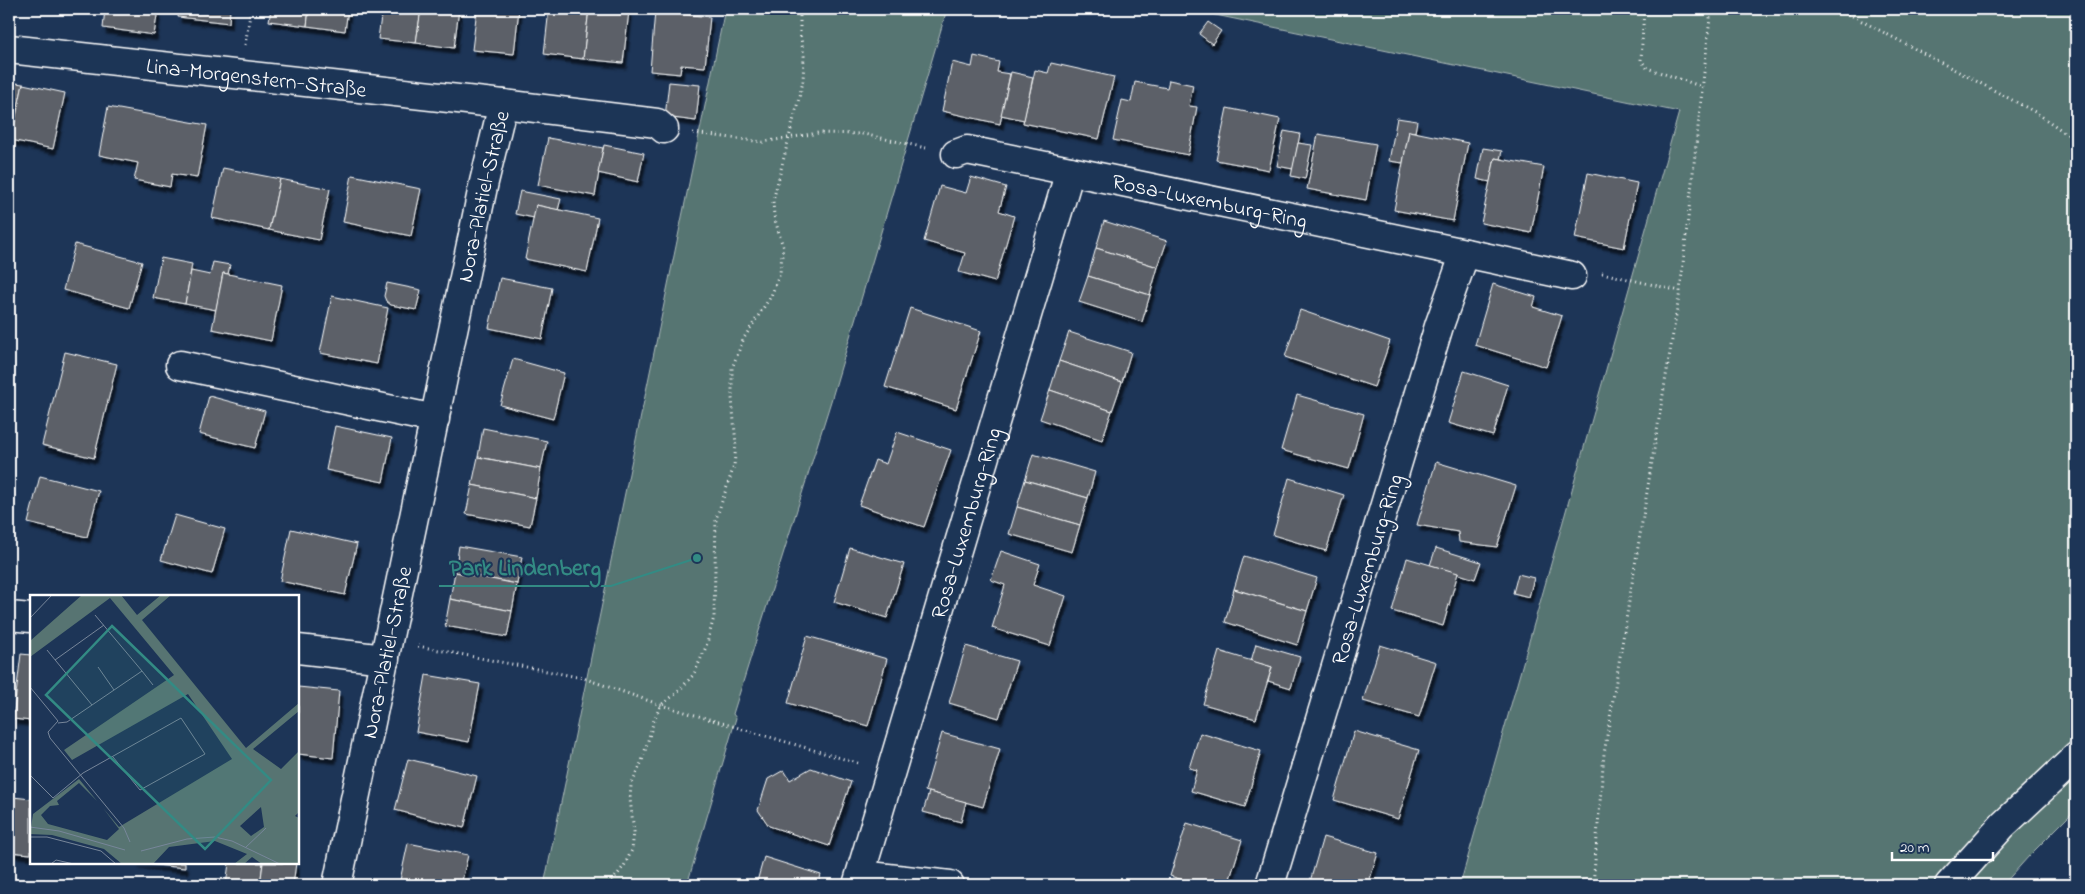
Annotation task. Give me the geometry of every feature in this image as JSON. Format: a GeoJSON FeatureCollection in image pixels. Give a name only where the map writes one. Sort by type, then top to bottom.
{"type":"FeatureCollection","features":[{"type":"Feature","properties":{"kind":"street","name":"Lina-Morgenstern-Straße"},"geometry":{"type":"LineString","coordinates":[[9,49],[503,104]]}},
{"type":"Feature","properties":{"kind":"street","name":"Nora-Platiel-Straße"},"geometry":{"type":"LineString","coordinates":[[337,885],[484,182],[503,104],[657,123],[664,129]]}},
{"type":"Feature","properties":{"kind":"street","name":"Rosa-Luxemburg-Ring"},"geometry":{"type":"LineString","coordinates":[[956,154],[967,150],[1572,276]]}},
{"type":"Feature","properties":{"kind":"street","name":"Rosa-Luxemburg-Ring"},"geometry":{"type":"LineString","coordinates":[[950,885],[859,880],[1070,171]]}},
{"type":"Feature","properties":{"kind":"street","name":"Rosa-Luxemburg-Ring"},"geometry":{"type":"LineString","coordinates":[[1270,885],[1439,326],[1465,253]]}},
{"type":"Feature","properties":{"kind":"street"},"geometry":{"type":"LineString","coordinates":[[180,365],[434,419]]}},
{"type":"Feature","properties":{"kind":"street"},"geometry":{"type":"LineString","coordinates":[[9,616],[30,618]]}},
{"type":"Feature","properties":{"kind":"street"},"geometry":{"type":"LineString","coordinates":[[299,649],[386,649]]}},
{"type":"Feature","properties":{"kind":"street"},"geometry":{"type":"LineString","coordinates":[[1949,885],[2003,825],[2041,787],[2076,757]]}},
{"type":"Feature","properties":{"kind":"path"},"geometry":{"type":"LineString","coordinates":[[609,885],[624,866],[632,850],[634,832],[630,799],[631,786],[642,761],[654,720],[661,704],[677,693],[694,674],[706,647],[714,617],[716,519],[734,466],[736,445],[732,398],[732,368],[744,338],[771,296],[780,273],[783,247],[774,216],[773,201],[787,138],[803,82],[804,56],[800,33],[800,9]]}},
{"type":"Feature","properties":{"kind":"path"},"geometry":{"type":"LineString","coordinates":[[1644,9],[1641,60],[1647,68],[1703,87]]}},
{"type":"Feature","properties":{"kind":"path"},"geometry":{"type":"LineString","coordinates":[[1593,885],[1604,754],[1680,291],[1711,9]]}},
{"type":"Feature","properties":{"kind":"path"},"geometry":{"type":"LineString","coordinates":[[1839,9],[2035,112],[2076,140]]}},
{"type":"Feature","properties":{"kind":"path"},"geometry":{"type":"LineString","coordinates":[[664,129],[763,142],[818,133],[863,134],[956,154]]}},
{"type":"Feature","properties":{"kind":"path"},"geometry":{"type":"LineString","coordinates":[[1572,276],[1582,268],[1680,291]]}},
{"type":"Feature","properties":{"kind":"path"},"geometry":{"type":"LineString","coordinates":[[386,649],[583,678],[661,704],[862,764]]}},
{"type":"Feature","properties":{"kind":"green space"},"geometry":{"type":"Polygon","coordinates":[[[725,9],[947,9],[831,401],[733,714],[736,718],[687,885],[544,885],[725,9]]]}},
{"type":"Feature","properties":{"kind":"green space"},"geometry":{"type":"Polygon","coordinates":[[[1187,9],[2076,9],[2076,809],[2003,885],[1460,885],[1679,112],[1187,9]]]}},
{"type":"Feature","properties":{"kind":"building"},"geometry":{"type":"Polygon","coordinates":[[[105,9],[158,9],[154,35],[103,28],[105,9]]]}},
{"type":"Feature","properties":{"kind":"building"},"geometry":{"type":"Polygon","coordinates":[[[179,9],[230,9],[229,23],[178,17],[179,9]]]}},
{"type":"Feature","properties":{"kind":"building"},"geometry":{"type":"Polygon","coordinates":[[[271,9],[309,9],[307,26],[269,21],[271,9]]]}},
{"type":"Feature","properties":{"kind":"building"},"geometry":{"type":"Polygon","coordinates":[[[309,9],[348,9],[345,31],[307,26],[309,9]]]}},
{"type":"Feature","properties":{"kind":"building"},"geometry":{"type":"Polygon","coordinates":[[[382,9],[421,9],[416,43],[378,39],[382,9]]]}},
{"type":"Feature","properties":{"kind":"building"},"geometry":{"type":"Polygon","coordinates":[[[421,9],[459,9],[454,48],[416,43],[421,9]]]}},
{"type":"Feature","properties":{"kind":"building"},"geometry":{"type":"Polygon","coordinates":[[[477,9],[519,9],[514,54],[472,50],[477,9]]]}},
{"type":"Feature","properties":{"kind":"building"},"geometry":{"type":"Polygon","coordinates":[[[549,9],[589,9],[583,59],[544,54],[549,9]]]}},
{"type":"Feature","properties":{"kind":"building"},"geometry":{"type":"Polygon","coordinates":[[[589,9],[629,11],[623,63],[583,59],[589,9]]]}},
{"type":"Feature","properties":{"kind":"building"},"geometry":{"type":"Polygon","coordinates":[[[655,11],[710,17],[705,67],[681,65],[680,74],[650,71],[655,11]]]}},
{"type":"Feature","properties":{"kind":"building"},"geometry":{"type":"Polygon","coordinates":[[[1208,22],[1221,31],[1212,44],[1199,34],[1208,22]]]}},
{"type":"Feature","properties":{"kind":"building"},"geometry":{"type":"Polygon","coordinates":[[[974,56],[999,62],[997,72],[1010,74],[1000,124],[942,111],[952,62],[972,67],[974,56]]]}},
{"type":"Feature","properties":{"kind":"building"},"geometry":{"type":"Polygon","coordinates":[[[1051,63],[1114,77],[1099,139],[1023,123],[1035,70],[1048,73],[1051,63]]]}},
{"type":"Feature","properties":{"kind":"building"},"geometry":{"type":"Polygon","coordinates":[[[1011,72],[1033,77],[1024,120],[1001,115],[1011,72]]]}},
{"type":"Feature","properties":{"kind":"building"},"geometry":{"type":"Polygon","coordinates":[[[1169,80],[1193,85],[1189,106],[1197,107],[1188,155],[1113,140],[1122,100],[1131,102],[1135,82],[1167,88],[1169,80]]]}},
{"type":"Feature","properties":{"kind":"building"},"geometry":{"type":"Polygon","coordinates":[[[9,82],[23,84],[11,140],[9,140],[9,82]]]}},
{"type":"Feature","properties":{"kind":"building"},"geometry":{"type":"Polygon","coordinates":[[[669,82],[700,85],[696,121],[665,117],[669,82]]]}},
{"type":"Feature","properties":{"kind":"building"},"geometry":{"type":"Polygon","coordinates":[[[23,84],[65,93],[53,149],[11,140],[23,84]]]}},
{"type":"Feature","properties":{"kind":"building"},"geometry":{"type":"Polygon","coordinates":[[[108,107],[207,125],[197,178],[172,174],[170,187],[134,180],[138,163],[99,155],[108,107]]]}},
{"type":"Feature","properties":{"kind":"building"},"geometry":{"type":"Polygon","coordinates":[[[1227,108],[1280,119],[1269,170],[1216,160],[1227,108]]]}},
{"type":"Feature","properties":{"kind":"building"},"geometry":{"type":"Polygon","coordinates":[[[1397,118],[1417,121],[1415,132],[1409,131],[1403,163],[1389,161],[1397,118]]]}},
{"type":"Feature","properties":{"kind":"building"},"geometry":{"type":"Polygon","coordinates":[[[1284,131],[1300,134],[1293,169],[1277,166],[1284,131]]]}},
{"type":"Feature","properties":{"kind":"building"},"geometry":{"type":"Polygon","coordinates":[[[1409,131],[1468,143],[1453,221],[1394,210],[1409,131]]]}},
{"type":"Feature","properties":{"kind":"building"},"geometry":{"type":"Polygon","coordinates":[[[1318,134],[1376,144],[1366,200],[1307,189],[1318,134]]]}},
{"type":"Feature","properties":{"kind":"building"},"geometry":{"type":"Polygon","coordinates":[[[548,138],[603,148],[595,196],[538,185],[548,138]]]}},
{"type":"Feature","properties":{"kind":"building"},"geometry":{"type":"Polygon","coordinates":[[[1298,143],[1312,145],[1305,179],[1291,176],[1298,143]]]}},
{"type":"Feature","properties":{"kind":"building"},"geometry":{"type":"Polygon","coordinates":[[[604,145],[644,153],[638,182],[598,173],[604,145]]]}},
{"type":"Feature","properties":{"kind":"building"},"geometry":{"type":"Polygon","coordinates":[[[1483,148],[1502,151],[1500,159],[1495,158],[1490,182],[1477,179],[1483,148]]]}},
{"type":"Feature","properties":{"kind":"building"},"geometry":{"type":"Polygon","coordinates":[[[1495,158],[1544,167],[1531,233],[1481,223],[1495,158]]]}},
{"type":"Feature","properties":{"kind":"building"},"geometry":{"type":"Polygon","coordinates":[[[223,168],[280,179],[269,230],[212,218],[223,168]]]}},
{"type":"Feature","properties":{"kind":"building"},"geometry":{"type":"Polygon","coordinates":[[[1588,173],[1637,183],[1624,248],[1575,238],[1588,173]]]}},
{"type":"Feature","properties":{"kind":"building"},"geometry":{"type":"Polygon","coordinates":[[[352,175],[421,189],[411,236],[343,222],[352,175]]]}},
{"type":"Feature","properties":{"kind":"building"},"geometry":{"type":"Polygon","coordinates":[[[971,177],[1006,187],[999,211],[1014,216],[995,282],[959,272],[965,253],[924,241],[940,186],[966,193],[971,177]]]}},
{"type":"Feature","properties":{"kind":"building"},"geometry":{"type":"Polygon","coordinates":[[[280,179],[330,189],[319,240],[269,230],[280,179]]]}},
{"type":"Feature","properties":{"kind":"building"},"geometry":{"type":"Polygon","coordinates":[[[520,191],[561,199],[558,210],[536,205],[534,218],[515,214],[520,191]]]}},
{"type":"Feature","properties":{"kind":"building"},"geometry":{"type":"Polygon","coordinates":[[[536,205],[598,218],[587,272],[525,259],[536,205]]]}},
{"type":"Feature","properties":{"kind":"building"},"geometry":{"type":"Polygon","coordinates":[[[1104,221],[1167,241],[1158,267],[1096,248],[1104,221]]]}},
{"type":"Feature","properties":{"kind":"building"},"geometry":{"type":"Polygon","coordinates":[[[75,244],[142,262],[129,308],[63,290],[75,244]]]}},
{"type":"Feature","properties":{"kind":"building"},"geometry":{"type":"Polygon","coordinates":[[[1096,248],[1158,267],[1150,295],[1088,276],[1096,248]]]}},
{"type":"Feature","properties":{"kind":"building"},"geometry":{"type":"Polygon","coordinates":[[[161,258],[192,264],[185,304],[153,298],[161,258]]]}},
{"type":"Feature","properties":{"kind":"building"},"geometry":{"type":"Polygon","coordinates":[[[213,262],[230,265],[228,274],[223,273],[216,310],[185,304],[191,271],[210,275],[213,262]]]}},
{"type":"Feature","properties":{"kind":"building"},"geometry":{"type":"Polygon","coordinates":[[[223,273],[282,285],[271,341],[212,329],[223,273]]]}},
{"type":"Feature","properties":{"kind":"building"},"geometry":{"type":"Polygon","coordinates":[[[1088,276],[1150,295],[1142,322],[1079,302],[1088,276]]]}},
{"type":"Feature","properties":{"kind":"building"},"geometry":{"type":"Polygon","coordinates":[[[500,278],[552,288],[542,339],[489,328],[500,278]]]}},
{"type":"Feature","properties":{"kind":"building"},"geometry":{"type":"Polygon","coordinates":[[[387,283],[421,290],[416,310],[391,305],[386,301],[384,296],[387,283]]]}},
{"type":"Feature","properties":{"kind":"building"},"geometry":{"type":"Polygon","coordinates":[[[1493,284],[1536,297],[1533,307],[1562,316],[1546,367],[1475,345],[1493,284]]]}},
{"type":"Feature","properties":{"kind":"building"},"geometry":{"type":"Polygon","coordinates":[[[332,296],[388,308],[377,364],[320,353],[332,296]]]}},
{"type":"Feature","properties":{"kind":"building"},"geometry":{"type":"Polygon","coordinates":[[[910,308],[981,331],[956,409],[885,387],[910,308]]]}},
{"type":"Feature","properties":{"kind":"building"},"geometry":{"type":"Polygon","coordinates":[[[1300,310],[1390,341],[1374,387],[1285,357],[1300,310]]]}},
{"type":"Feature","properties":{"kind":"building"},"geometry":{"type":"Polygon","coordinates":[[[1069,332],[1131,352],[1122,382],[1059,361],[1069,332]]]}},
{"type":"Feature","properties":{"kind":"building"},"geometry":{"type":"Polygon","coordinates":[[[65,352],[117,364],[94,458],[42,445],[65,352]]]}},
{"type":"Feature","properties":{"kind":"building"},"geometry":{"type":"Polygon","coordinates":[[[513,359],[564,373],[553,419],[500,405],[513,359]]]}},
{"type":"Feature","properties":{"kind":"building"},"geometry":{"type":"Polygon","coordinates":[[[1059,361],[1122,382],[1112,411],[1050,390],[1059,361]]]}},
{"type":"Feature","properties":{"kind":"building"},"geometry":{"type":"Polygon","coordinates":[[[1464,371],[1508,385],[1493,436],[1448,423],[1464,371]]]}},
{"type":"Feature","properties":{"kind":"building"},"geometry":{"type":"Polygon","coordinates":[[[1050,390],[1112,411],[1102,440],[1040,419],[1050,390]]]}},
{"type":"Feature","properties":{"kind":"building"},"geometry":{"type":"Polygon","coordinates":[[[1297,395],[1364,414],[1349,469],[1281,450],[1297,395]]]}},
{"type":"Feature","properties":{"kind":"building"},"geometry":{"type":"Polygon","coordinates":[[[209,396],[265,411],[255,448],[199,434],[209,396]]]}},
{"type":"Feature","properties":{"kind":"building"},"geometry":{"type":"Polygon","coordinates":[[[335,426],[392,438],[383,482],[326,470],[335,426]]]}},
{"type":"Feature","properties":{"kind":"building"},"geometry":{"type":"Polygon","coordinates":[[[483,428],[547,441],[541,469],[478,457],[483,428]]]}},
{"type":"Feature","properties":{"kind":"building"},"geometry":{"type":"Polygon","coordinates":[[[897,432],[951,450],[924,527],[859,505],[875,460],[886,464],[897,432]]]}},
{"type":"Feature","properties":{"kind":"building"},"geometry":{"type":"Polygon","coordinates":[[[1033,454],[1095,472],[1088,498],[1025,480],[1033,454]]]}},
{"type":"Feature","properties":{"kind":"building"},"geometry":{"type":"Polygon","coordinates":[[[478,457],[541,469],[536,498],[472,485],[478,457]]]}},
{"type":"Feature","properties":{"kind":"building"},"geometry":{"type":"Polygon","coordinates":[[[1436,462],[1516,486],[1497,547],[1459,542],[1458,532],[1417,525],[1436,462]]]}},
{"type":"Feature","properties":{"kind":"building"},"geometry":{"type":"Polygon","coordinates":[[[40,476],[99,491],[87,537],[28,523],[40,476]]]}},
{"type":"Feature","properties":{"kind":"building"},"geometry":{"type":"Polygon","coordinates":[[[1289,478],[1344,495],[1326,551],[1273,535],[1289,478]]]}},
{"type":"Feature","properties":{"kind":"building"},"geometry":{"type":"Polygon","coordinates":[[[1025,480],[1088,498],[1080,525],[1017,507],[1025,480]]]}},
{"type":"Feature","properties":{"kind":"building"},"geometry":{"type":"Polygon","coordinates":[[[472,485],[536,498],[530,526],[466,514],[472,485]]]}},
{"type":"Feature","properties":{"kind":"building"},"geometry":{"type":"Polygon","coordinates":[[[1017,507],[1080,525],[1072,552],[1009,534],[1017,507]]]}},
{"type":"Feature","properties":{"kind":"building"},"geometry":{"type":"Polygon","coordinates":[[[175,515],[225,529],[212,574],[161,560],[175,515]]]}},
{"type":"Feature","properties":{"kind":"building"},"geometry":{"type":"Polygon","coordinates":[[[291,529],[357,544],[345,595],[280,581],[291,529]]]}},
{"type":"Feature","properties":{"kind":"building"},"geometry":{"type":"Polygon","coordinates":[[[459,546],[522,557],[517,584],[455,572],[459,546]]]}},
{"type":"Feature","properties":{"kind":"building"},"geometry":{"type":"Polygon","coordinates":[[[850,548],[904,564],[887,618],[834,602],[850,548]]]}},
{"type":"Feature","properties":{"kind":"building"},"geometry":{"type":"Polygon","coordinates":[[[1436,548],[1481,562],[1475,579],[1430,565],[1436,548]]]}},
{"type":"Feature","properties":{"kind":"building"},"geometry":{"type":"Polygon","coordinates":[[[1001,551],[1040,564],[1033,585],[1066,596],[1050,646],[992,628],[1005,585],[991,580],[1001,551]]]}},
{"type":"Feature","properties":{"kind":"building"},"geometry":{"type":"Polygon","coordinates":[[[1244,556],[1317,578],[1307,611],[1234,589],[1244,556]]]}},
{"type":"Feature","properties":{"kind":"building"},"geometry":{"type":"Polygon","coordinates":[[[1407,558],[1458,573],[1443,626],[1392,611],[1407,558]]]}},
{"type":"Feature","properties":{"kind":"building"},"geometry":{"type":"Polygon","coordinates":[[[455,572],[517,584],[512,611],[450,599],[455,572]]]}},
{"type":"Feature","properties":{"kind":"building"},"geometry":{"type":"Polygon","coordinates":[[[1518,574],[1534,578],[1529,597],[1513,593],[1518,574]]]}},
{"type":"Feature","properties":{"kind":"building"},"geometry":{"type":"Polygon","coordinates":[[[1234,589],[1307,611],[1297,645],[1225,622],[1234,589]]]}},
{"type":"Feature","properties":{"kind":"building"},"geometry":{"type":"Polygon","coordinates":[[[450,599],[512,611],[507,637],[445,626],[450,599]]]}},
{"type":"Feature","properties":{"kind":"building"},"geometry":{"type":"Polygon","coordinates":[[[807,636],[887,659],[868,726],[788,703],[807,636]]]}},
{"type":"Feature","properties":{"kind":"building"},"geometry":{"type":"Polygon","coordinates":[[[1256,644],[1300,657],[1291,688],[1268,681],[1272,667],[1251,661],[1256,644]]]}},
{"type":"Feature","properties":{"kind":"building"},"geometry":{"type":"Polygon","coordinates":[[[1380,645],[1436,662],[1419,717],[1363,701],[1380,645]]]}},
{"type":"Feature","properties":{"kind":"building"},"geometry":{"type":"Polygon","coordinates":[[[966,646],[1017,661],[999,718],[949,703],[966,646]]]}},
{"type":"Feature","properties":{"kind":"building"},"geometry":{"type":"Polygon","coordinates":[[[1219,651],[1272,667],[1256,719],[1203,704],[1219,651]]]}},
{"type":"Feature","properties":{"kind":"building"},"geometry":{"type":"Polygon","coordinates":[[[21,654],[30,655],[30,721],[13,719],[21,654]]]}},
{"type":"Feature","properties":{"kind":"building"},"geometry":{"type":"Polygon","coordinates":[[[426,675],[480,684],[469,742],[416,732],[426,675]]]}},
{"type":"Feature","properties":{"kind":"building"},"geometry":{"type":"Polygon","coordinates":[[[299,687],[339,691],[333,758],[299,754],[299,687]]]}},
{"type":"Feature","properties":{"kind":"building"},"geometry":{"type":"Polygon","coordinates":[[[1354,731],[1419,750],[1398,819],[1334,800],[1354,731]]]}},
{"type":"Feature","properties":{"kind":"building"},"geometry":{"type":"Polygon","coordinates":[[[942,733],[1000,749],[983,807],[925,791],[942,733]]]}},
{"type":"Feature","properties":{"kind":"building"},"geometry":{"type":"Polygon","coordinates":[[[1200,733],[1261,751],[1245,807],[1191,791],[1197,770],[1189,768],[1200,733]]]}},
{"type":"Feature","properties":{"kind":"building"},"geometry":{"type":"Polygon","coordinates":[[[408,759],[477,776],[464,828],[395,810],[408,759]]]}},
{"type":"Feature","properties":{"kind":"building"},"geometry":{"type":"Polygon","coordinates":[[[811,768],[851,782],[829,846],[769,826],[758,810],[768,779],[784,770],[790,780],[811,768]]]}},
{"type":"Feature","properties":{"kind":"building"},"geometry":{"type":"Polygon","coordinates":[[[929,792],[966,802],[961,822],[923,812],[929,792]]]}},
{"type":"Feature","properties":{"kind":"building"},"geometry":{"type":"Polygon","coordinates":[[[13,797],[30,799],[30,854],[9,852],[13,797]]]}},
{"type":"Feature","properties":{"kind":"building"},"geometry":{"type":"Polygon","coordinates":[[[1187,823],[1242,840],[1228,885],[1198,885],[1170,876],[1187,823]]]}},
{"type":"Feature","properties":{"kind":"building"},"geometry":{"type":"Polygon","coordinates":[[[1323,837],[1378,853],[1368,885],[1309,885],[1323,837]]]}},
{"type":"Feature","properties":{"kind":"building"},"geometry":{"type":"Polygon","coordinates":[[[408,843],[468,855],[461,885],[399,885],[408,843]]]}},
{"type":"Feature","properties":{"kind":"building"},"geometry":{"type":"Polygon","coordinates":[[[764,857],[821,875],[818,885],[756,885],[764,857]]]}},
{"type":"Feature","properties":{"kind":"building"},"geometry":{"type":"Polygon","coordinates":[[[146,864],[185,864],[185,868],[146,864]]]}},
{"type":"Feature","properties":{"kind":"building"},"geometry":{"type":"Polygon","coordinates":[[[229,864],[263,864],[260,885],[226,885],[229,864]]]}},
{"type":"Feature","properties":{"kind":"building"},"geometry":{"type":"Polygon","coordinates":[[[263,864],[296,864],[293,885],[260,885],[263,864]]]}},
{"type":"Feature","properties":{"kind":"place","name":"Park Lindenberg"},"geometry":{"type":"Point","coordinates":[697,558]}}]}
